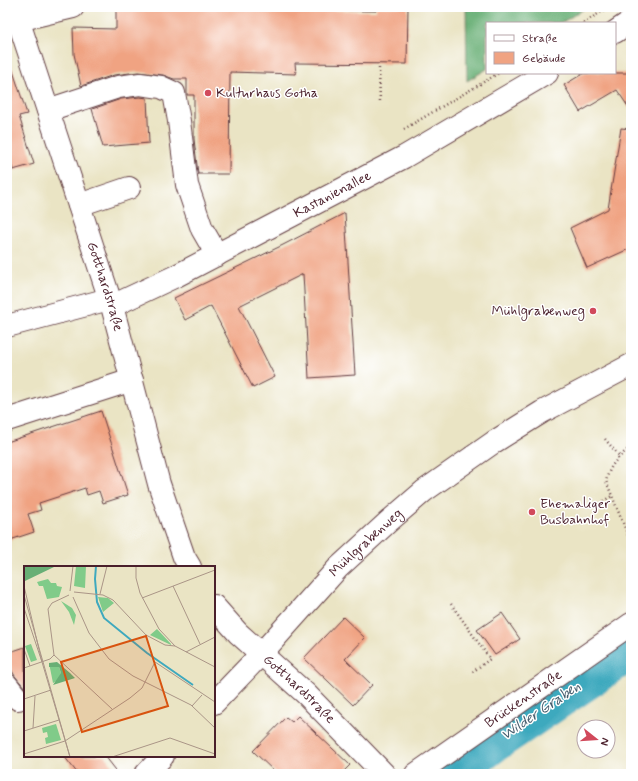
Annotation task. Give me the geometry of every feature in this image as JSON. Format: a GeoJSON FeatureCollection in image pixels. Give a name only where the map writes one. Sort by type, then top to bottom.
{"type":"FeatureCollection","features":[{"type":"Feature","properties":{"kind":"street"},"geometry":{"type":"LineString","coordinates":[[16,14],[73,7]]}},
{"type":"Feature","properties":{"kind":"street","name":"Gotthardstraße"},"geometry":{"type":"LineString","coordinates":[[16,14],[111,303],[159,484],[184,557],[189,566]]}},
{"type":"Feature","properties":{"kind":"street"},"geometry":{"type":"LineString","coordinates":[[616,31],[631,21]]}},
{"type":"Feature","properties":{"kind":"street","name":"Kastanienallee"},"geometry":{"type":"LineString","coordinates":[[7,326],[111,303],[176,276],[404,157],[545,74]]}},
{"type":"Feature","properties":{"kind":"street"},"geometry":{"type":"LineString","coordinates":[[48,110],[118,87],[140,84],[160,87],[174,93],[187,185],[202,229],[216,255]]}},
{"type":"Feature","properties":{"kind":"street"},"geometry":{"type":"LineString","coordinates":[[79,205],[130,188]]}},
{"type":"Feature","properties":{"kind":"street","name":"Mühlgrabenweg"},"geometry":{"type":"LineString","coordinates":[[215,702],[261,654],[338,568],[424,491],[524,423],[631,365]]}},
{"type":"Feature","properties":{"kind":"street"},"geometry":{"type":"LineString","coordinates":[[7,420],[132,380]]}},
{"type":"Feature","properties":{"kind":"street","name":"Gotthardstraße"},"geometry":{"type":"LineString","coordinates":[[215,607],[238,633],[306,694],[384,774]]}},
{"type":"Feature","properties":{"kind":"street","name":"Brückenstraße"},"geometry":{"type":"LineString","coordinates":[[416,774],[631,624]]}},
{"type":"Feature","properties":{"kind":"street"},"geometry":{"type":"LineString","coordinates":[[146,774],[163,757]]}},
{"type":"Feature","properties":{"kind":"path"},"geometry":{"type":"LineString","coordinates":[[585,22],[609,7]]}},
{"type":"Feature","properties":{"kind":"path"},"geometry":{"type":"LineString","coordinates":[[379,68],[380,102]]}},
{"type":"Feature","properties":{"kind":"path"},"geometry":{"type":"LineString","coordinates":[[399,132],[497,74]]}},
{"type":"Feature","properties":{"kind":"path"},"geometry":{"type":"LineString","coordinates":[[605,439],[620,457]]}},
{"type":"Feature","properties":{"kind":"path"},"geometry":{"type":"LineString","coordinates":[[631,450],[628,449],[613,463],[608,472],[606,481],[631,543]]}},
{"type":"Feature","properties":{"kind":"path"},"geometry":{"type":"LineString","coordinates":[[603,501],[612,496]]}},
{"type":"Feature","properties":{"kind":"path"},"geometry":{"type":"LineString","coordinates":[[451,604],[490,659],[471,672]]}},
{"type":"Feature","properties":{"kind":"green space"},"geometry":{"type":"Polygon","coordinates":[[[466,7],[587,7],[563,22],[486,22],[486,70],[467,81],[466,7]]]}},
{"type":"Feature","properties":{"kind":"building"},"geometry":{"type":"Polygon","coordinates":[[[116,7],[295,7],[296,10],[376,11],[376,7],[408,7],[407,64],[295,63],[296,74],[230,72],[229,174],[198,174],[194,139],[194,95],[187,95],[187,79],[174,79],[163,75],[138,72],[114,75],[81,86],[74,54],[73,28],[116,29],[116,7]]]}},
{"type":"Feature","properties":{"kind":"building"},"geometry":{"type":"Polygon","coordinates":[[[7,65],[11,65],[27,114],[19,116],[34,164],[13,170],[7,151],[7,65]]]}},
{"type":"Feature","properties":{"kind":"building"},"geometry":{"type":"Polygon","coordinates":[[[631,73],[631,111],[617,90],[580,112],[564,85],[582,74],[631,73]]]}},
{"type":"Feature","properties":{"kind":"building"},"geometry":{"type":"Polygon","coordinates":[[[140,97],[147,98],[149,143],[103,147],[92,109],[121,99],[140,97]]]}},
{"type":"Feature","properties":{"kind":"building"},"geometry":{"type":"Polygon","coordinates":[[[621,128],[631,129],[631,248],[587,268],[570,228],[608,209],[621,128]]]}},
{"type":"Feature","properties":{"kind":"building"},"geometry":{"type":"Polygon","coordinates":[[[345,213],[355,375],[309,378],[303,274],[239,306],[275,377],[253,388],[211,306],[185,320],[174,298],[345,213]]]}},
{"type":"Feature","properties":{"kind":"building"},"geometry":{"type":"Polygon","coordinates":[[[101,411],[128,495],[103,503],[99,491],[87,495],[85,488],[39,503],[41,510],[28,514],[34,532],[7,541],[7,442],[101,411]]]}},
{"type":"Feature","properties":{"kind":"building"},"geometry":{"type":"Polygon","coordinates":[[[502,613],[520,639],[495,655],[477,630],[502,613]]]}},
{"type":"Feature","properties":{"kind":"building"},"geometry":{"type":"Polygon","coordinates":[[[343,617],[365,638],[345,659],[372,685],[353,705],[304,658],[343,617]]]}},
{"type":"Feature","properties":{"kind":"building"},"geometry":{"type":"Polygon","coordinates":[[[24,647],[24,687],[15,676],[7,662],[7,653],[24,647]]]}},
{"type":"Feature","properties":{"kind":"building"},"geometry":{"type":"Polygon","coordinates":[[[298,716],[350,765],[341,774],[277,774],[253,751],[286,717],[292,722],[298,716]]]}},
{"type":"Feature","properties":{"kind":"building"},"geometry":{"type":"Polygon","coordinates":[[[65,757],[106,757],[119,774],[78,774],[65,757]]]}},
{"type":"Feature","properties":{"kind":"waterway","name":"Wilder Graben"},"geometry":{"type":"LineString","coordinates":[[453,774],[492,744],[631,650]]}},
{"type":"Feature","properties":{"kind":"place","name":"Kulturhaus Gotha"},"geometry":{"type":"Point","coordinates":[208,93]}},
{"type":"Feature","properties":{"kind":"place","name":"Mühlgrabenweg"},"geometry":{"type":"Point","coordinates":[593,311]}},
{"type":"Feature","properties":{"kind":"place","name":"Ehemaliger Busbahnhof"},"geometry":{"type":"Point","coordinates":[532,512]}}]}
